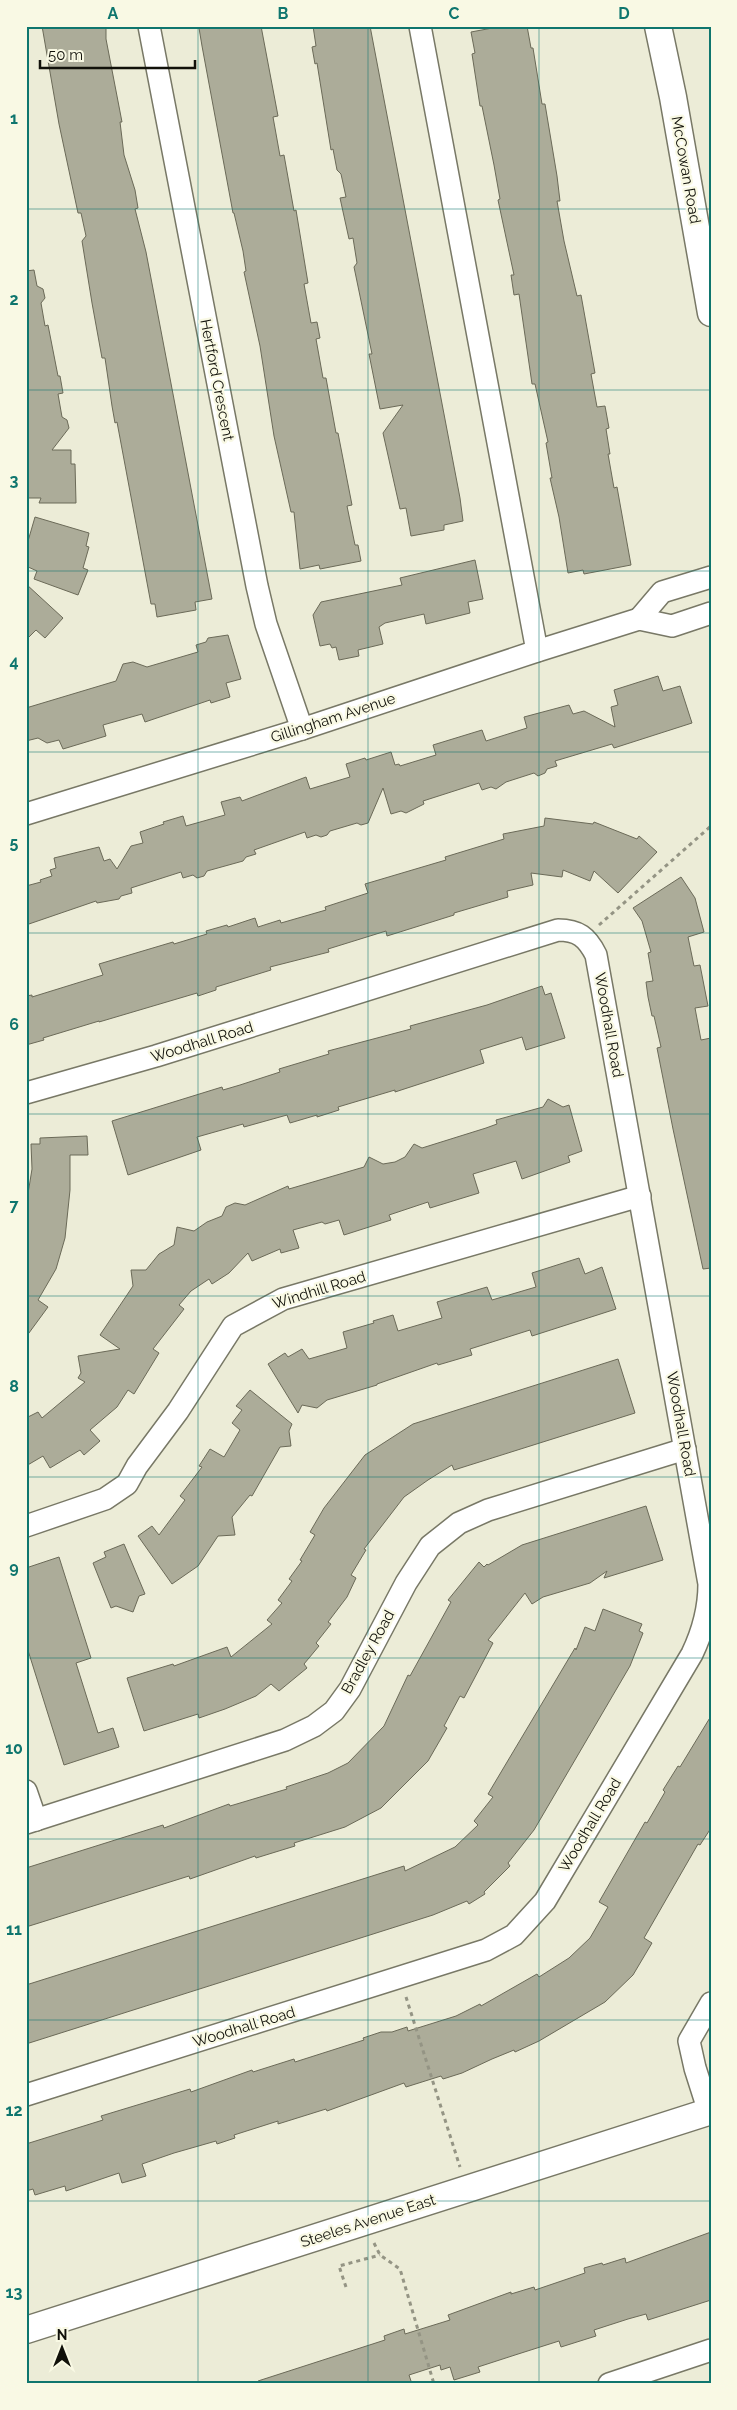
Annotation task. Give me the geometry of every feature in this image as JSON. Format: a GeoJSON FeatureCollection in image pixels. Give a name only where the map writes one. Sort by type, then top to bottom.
{"type":"FeatureCollection","features":[{"type":"Feature","properties":{"kind":"main road","name":"McCowan Road"},"geometry":{"type":"LineString","coordinates":[[658,26],[673,96],[711,314]]}},
{"type":"Feature","properties":{"kind":"main road","name":"Steeles Avenue East"},"geometry":{"type":"LineString","coordinates":[[26,2330],[710,2112]]}},
{"type":"Feature","properties":{"kind":"street","name":"Hertford Crescent"},"geometry":{"type":"LineString","coordinates":[[149,26],[257,586],[266,624],[302,730]]}},
{"type":"Feature","properties":{"kind":"street"},"geometry":{"type":"LineString","coordinates":[[420,26],[538,651]]}},
{"type":"Feature","properties":{"kind":"street"},"geometry":{"type":"LineString","coordinates":[[639,619],[662,592],[711,577]]}},
{"type":"Feature","properties":{"kind":"street","name":"Gillingham Avenue"},"geometry":{"type":"LineString","coordinates":[[26,814],[302,730],[639,619],[672,626],[711,614]]}},
{"type":"Feature","properties":{"kind":"street","name":"Woodhall Road"},"geometry":{"type":"LineString","coordinates":[[26,1093],[166,1054],[558,930],[573,930],[584,936],[596,955],[709,1584],[709,1599],[703,1629],[692,1654],[545,1902],[525,1924],[507,1939],[486,1950],[26,2095]]}},
{"type":"Feature","properties":{"kind":"street","name":"Windhill Road"},"geometry":{"type":"LineString","coordinates":[[26,1526],[105,1499],[127,1484],[137,1466],[178,1411],[233,1326],[264,1307],[283,1299],[640,1196]]}},
{"type":"Feature","properties":{"kind":"street","name":"Bradley Road"},"geometry":{"type":"LineString","coordinates":[[31,1822],[285,1740],[314,1726],[334,1711],[350,1689],[406,1584],[430,1546],[458,1523],[488,1510],[685,1449]]}},
{"type":"Feature","properties":{"kind":"street"},"geometry":{"type":"LineString","coordinates":[[26,1790],[31,1822]]}},
{"type":"Feature","properties":{"kind":"street"},"geometry":{"type":"LineString","coordinates":[[710,2112],[695,2068],[689,2041],[711,2003]]}},
{"type":"Feature","properties":{"kind":"street"},"geometry":{"type":"LineString","coordinates":[[609,2384],[711,2350]]}},
{"type":"Feature","properties":{"kind":"path"},"geometry":{"type":"LineString","coordinates":[[604,920],[711,826]]}},
{"type":"Feature","properties":{"kind":"path"},"geometry":{"type":"LineString","coordinates":[[405,1996],[453,2142]]}},
{"type":"Feature","properties":{"kind":"path"},"geometry":{"type":"LineString","coordinates":[[365,2222],[380,2254],[400,2269],[434,2384]]}},
{"type":"Feature","properties":{"kind":"path"},"geometry":{"type":"LineString","coordinates":[[346,2287],[339,2266],[380,2254]]}},
{"type":"Feature","properties":{"kind":"building"},"geometry":{"type":"Polygon","coordinates":[[[42,26],[106,26],[106,39],[122,122],[120,122],[124,155],[135,190],[138,208],[135,209],[146,252],[212,599],[195,602],[196,610],[157,617],[155,604],[151,604],[117,422],[115,423],[105,358],[102,358],[92,303],[82,241],[86,236],[81,213],[78,213],[59,124],[42,26]]]}},
{"type":"Feature","properties":{"kind":"building"},"geometry":{"type":"Polygon","coordinates":[[[209,26],[261,26],[278,116],[273,117],[280,156],[284,155],[294,211],[296,210],[308,283],[304,284],[311,323],[317,322],[320,338],[316,339],[323,378],[326,378],[336,433],[338,433],[352,505],[347,506],[355,545],[358,545],[361,561],[320,569],[319,565],[300,569],[294,512],[291,512],[274,436],[260,346],[244,272],[246,271],[243,251],[233,213],[202,46],[199,28],[209,26]]]}},
{"type":"Feature","properties":{"kind":"building"},"geometry":{"type":"Polygon","coordinates":[[[313,26],[370,26],[460,498],[463,521],[444,525],[444,530],[411,536],[406,508],[400,509],[383,433],[403,405],[380,409],[369,354],[372,354],[354,267],[357,263],[353,238],[349,239],[340,198],[346,197],[341,174],[337,170],[333,149],[331,150],[317,63],[315,64],[312,47],[316,46],[313,26]]]}},
{"type":"Feature","properties":{"kind":"building"},"geometry":{"type":"Polygon","coordinates":[[[503,26],[527,26],[531,48],[533,48],[557,176],[560,201],[557,201],[564,241],[577,296],[581,295],[595,373],[591,374],[597,407],[605,406],[609,428],[606,429],[610,454],[608,454],[614,488],[617,487],[631,565],[584,574],[583,570],[568,573],[559,517],[550,478],[552,478],[546,443],[548,442],[535,384],[532,384],[519,294],[514,295],[511,275],[514,275],[498,200],[500,199],[494,165],[482,106],[480,106],[472,54],[475,53],[471,32],[503,26]]]}},
{"type":"Feature","properties":{"kind":"building"},"geometry":{"type":"Polygon","coordinates":[[[34,270],[37,286],[43,289],[45,298],[41,303],[45,326],[48,325],[58,376],[60,376],[63,393],[58,394],[62,417],[67,420],[69,428],[52,450],[71,450],[71,464],[75,464],[76,503],[39,503],[41,498],[26,498],[26,271],[34,270]]]}},
{"type":"Feature","properties":{"kind":"building"},"geometry":{"type":"Polygon","coordinates":[[[35,517],[89,533],[86,546],[89,547],[83,568],[88,570],[78,595],[34,579],[37,571],[26,566],[26,548],[35,517]]]}},
{"type":"Feature","properties":{"kind":"building"},"geometry":{"type":"Polygon","coordinates":[[[475,560],[483,599],[468,602],[470,613],[426,624],[424,614],[385,623],[379,627],[383,644],[358,650],[359,656],[339,660],[336,647],[332,648],[330,644],[320,646],[313,615],[321,602],[402,585],[400,578],[475,560]]]}},
{"type":"Feature","properties":{"kind":"building"},"geometry":{"type":"Polygon","coordinates":[[[26,584],[63,618],[45,638],[36,630],[26,640],[26,584]]]}},
{"type":"Feature","properties":{"kind":"building"},"geometry":{"type":"Polygon","coordinates":[[[228,635],[241,679],[226,683],[230,697],[211,703],[210,700],[145,722],[142,714],[103,725],[106,736],[63,749],[59,740],[47,743],[38,738],[26,741],[26,708],[116,681],[123,664],[133,662],[147,667],[198,652],[196,645],[206,642],[208,638],[228,635]]]}},
{"type":"Feature","properties":{"kind":"building"},"geometry":{"type":"Polygon","coordinates":[[[658,676],[663,691],[680,686],[692,723],[614,748],[612,744],[555,761],[557,766],[547,769],[545,773],[538,776],[534,773],[506,782],[496,789],[491,787],[482,790],[479,783],[423,801],[424,804],[406,813],[401,811],[391,814],[383,788],[368,823],[361,825],[357,823],[330,831],[327,835],[321,837],[316,835],[307,838],[305,832],[254,850],[256,854],[246,857],[243,861],[207,871],[204,876],[197,878],[193,875],[183,878],[181,872],[131,888],[132,893],[121,896],[119,899],[97,903],[96,901],[26,925],[26,886],[41,882],[40,880],[52,876],[50,870],[56,868],[54,858],[99,847],[104,861],[110,859],[117,869],[131,846],[143,843],[140,832],[164,824],[163,822],[183,816],[186,826],[225,815],[221,802],[240,797],[242,801],[306,777],[310,789],[350,777],[346,764],[365,758],[366,760],[391,752],[395,765],[399,764],[400,766],[436,755],[433,745],[482,730],[486,741],[527,728],[524,717],[569,705],[573,714],[584,711],[615,727],[611,707],[618,705],[614,690],[658,676]]]}},
{"type":"Feature","properties":{"kind":"building"},"geometry":{"type":"Polygon","coordinates":[[[545,818],[593,824],[594,822],[637,839],[639,836],[657,852],[618,893],[594,871],[590,881],[563,870],[562,877],[531,873],[533,885],[507,891],[508,897],[387,936],[386,931],[328,949],[329,952],[270,967],[271,970],[216,987],[216,990],[198,996],[197,993],[43,1038],[44,1040],[26,1045],[26,996],[32,995],[32,997],[103,975],[99,964],[173,942],[174,944],[207,934],[206,931],[227,925],[228,927],[255,918],[258,927],[280,920],[281,923],[326,910],[325,907],[368,893],[365,884],[446,860],[445,857],[504,839],[503,834],[544,826],[545,818]]]}},
{"type":"Feature","properties":{"kind":"building"},"geometry":{"type":"Polygon","coordinates":[[[681,877],[695,898],[704,932],[688,937],[694,966],[700,965],[708,1006],[695,1008],[701,1040],[711,1038],[711,1268],[703,1269],[657,1048],[661,1047],[648,997],[646,982],[653,981],[648,953],[651,952],[642,921],[633,908],[681,877]]]}},
{"type":"Feature","properties":{"kind":"building"},"geometry":{"type":"Polygon","coordinates":[[[542,986],[545,995],[551,993],[565,1038],[526,1050],[522,1037],[480,1050],[484,1063],[395,1092],[395,1090],[338,1107],[339,1110],[317,1117],[317,1115],[290,1123],[287,1115],[244,1127],[243,1124],[197,1137],[201,1150],[128,1175],[112,1121],[222,1087],[223,1090],[240,1085],[280,1072],[279,1069],[329,1054],[328,1051],[411,1029],[410,1026],[487,1005],[542,986]]]}},
{"type":"Feature","properties":{"kind":"building"},"geometry":{"type":"Polygon","coordinates":[[[548,1099],[563,1107],[569,1105],[582,1151],[568,1156],[570,1162],[522,1179],[516,1161],[473,1174],[479,1193],[430,1208],[428,1202],[389,1215],[391,1220],[344,1235],[339,1220],[325,1224],[322,1222],[293,1230],[299,1248],[281,1253],[280,1249],[252,1261],[248,1253],[229,1273],[212,1284],[209,1279],[191,1291],[179,1305],[184,1309],[153,1349],[159,1353],[134,1394],[128,1390],[117,1407],[90,1430],[100,1441],[84,1455],[80,1450],[50,1468],[43,1456],[26,1466],[26,1418],[38,1412],[42,1418],[85,1382],[78,1378],[81,1373],[78,1356],[120,1349],[100,1335],[133,1286],[131,1270],[146,1270],[159,1254],[174,1245],[177,1227],[194,1231],[207,1222],[222,1216],[226,1207],[235,1203],[245,1205],[288,1186],[289,1189],[364,1167],[369,1157],[383,1164],[395,1162],[405,1157],[414,1144],[422,1148],[486,1128],[497,1124],[496,1120],[543,1107],[548,1099]]]}},
{"type":"Feature","properties":{"kind":"building"},"geometry":{"type":"Polygon","coordinates":[[[87,1136],[88,1155],[70,1155],[70,1190],[65,1238],[56,1269],[38,1300],[48,1307],[26,1337],[26,1206],[32,1169],[31,1144],[40,1144],[40,1138],[87,1136]]]}},
{"type":"Feature","properties":{"kind":"building"},"geometry":{"type":"Polygon","coordinates":[[[579,1258],[585,1274],[602,1267],[616,1309],[532,1336],[530,1330],[470,1349],[472,1355],[438,1365],[437,1363],[377,1385],[327,1400],[317,1408],[302,1405],[298,1413],[268,1364],[285,1353],[288,1357],[302,1349],[309,1359],[347,1348],[343,1332],[393,1315],[398,1331],[442,1318],[437,1302],[487,1287],[492,1300],[536,1287],[532,1273],[579,1258]]]}},
{"type":"Feature","properties":{"kind":"building"},"geometry":{"type":"Polygon","coordinates":[[[618,1359],[635,1413],[454,1470],[452,1465],[428,1480],[404,1497],[364,1549],[366,1550],[351,1575],[356,1578],[347,1597],[328,1622],[331,1624],[316,1643],[319,1646],[304,1664],[307,1668],[279,1691],[271,1684],[256,1696],[225,1709],[199,1718],[198,1714],[144,1731],[127,1678],[173,1664],[174,1666],[227,1647],[231,1657],[272,1624],[267,1620],[282,1603],[278,1600],[292,1581],[289,1579],[302,1561],[300,1560],[315,1535],[310,1532],[324,1508],[365,1455],[413,1424],[618,1359]]]}},
{"type":"Feature","properties":{"kind":"building"},"geometry":{"type":"Polygon","coordinates":[[[250,1390],[292,1424],[289,1431],[291,1446],[280,1447],[252,1496],[250,1495],[232,1517],[235,1535],[218,1536],[198,1566],[172,1584],[138,1536],[152,1526],[159,1535],[185,1500],[180,1496],[202,1467],[199,1466],[210,1449],[224,1457],[240,1430],[232,1423],[242,1410],[236,1406],[250,1390]]]}},
{"type":"Feature","properties":{"kind":"building"},"geometry":{"type":"Polygon","coordinates":[[[646,1506],[663,1560],[604,1578],[607,1571],[590,1583],[543,1597],[532,1604],[525,1593],[488,1640],[493,1643],[464,1698],[460,1696],[444,1726],[447,1728],[428,1761],[381,1808],[345,1827],[294,1843],[295,1846],[256,1858],[255,1856],[190,1879],[189,1876],[26,1927],[26,1868],[163,1825],[164,1828],[229,1804],[230,1806],[287,1789],[286,1787],[328,1773],[348,1763],[384,1726],[408,1675],[410,1676],[451,1602],[448,1600],[479,1562],[484,1567],[522,1545],[646,1506]]]}},
{"type":"Feature","properties":{"kind":"building"},"geometry":{"type":"Polygon","coordinates":[[[124,1544],[145,1594],[139,1596],[133,1612],[116,1606],[111,1608],[93,1563],[106,1557],[104,1552],[124,1544]]]}},
{"type":"Feature","properties":{"kind":"building"},"geometry":{"type":"Polygon","coordinates":[[[59,1557],[91,1658],[76,1663],[98,1733],[113,1728],[119,1747],[64,1765],[26,1644],[26,1568],[59,1557]]]}},
{"type":"Feature","properties":{"kind":"building"},"geometry":{"type":"Polygon","coordinates":[[[603,1609],[642,1624],[639,1631],[643,1633],[630,1666],[534,1830],[508,1863],[510,1866],[484,1892],[485,1894],[469,1904],[467,1901],[433,1915],[26,2044],[26,1985],[404,1866],[405,1871],[455,1847],[478,1825],[474,1821],[493,1797],[488,1794],[575,1648],[576,1650],[585,1627],[595,1631],[603,1609]]]}},
{"type":"Feature","properties":{"kind":"building"},"geometry":{"type":"Polygon","coordinates":[[[711,1716],[711,1828],[700,1845],[698,1844],[644,1938],[652,1943],[633,1975],[605,2002],[539,2041],[462,2073],[443,2079],[441,2076],[406,2087],[404,2083],[327,2111],[326,2109],[278,2124],[278,2121],[234,2135],[235,2138],[217,2144],[216,2141],[174,2153],[142,2164],[146,2176],[122,2183],[119,2173],[66,2191],[65,2186],[35,2195],[33,2189],[26,2191],[26,2144],[103,2120],[101,2116],[190,2089],[191,2092],[252,2070],[253,2072],[294,2059],[295,2062],[364,2040],[363,2038],[381,2032],[392,2032],[407,2027],[408,2031],[456,2016],[480,2004],[481,2006],[537,1974],[539,1977],[569,1958],[590,1938],[608,1907],[599,1902],[645,1822],[647,1823],[665,1792],[663,1790],[678,1766],[680,1767],[711,1716]]]}},
{"type":"Feature","properties":{"kind":"building"},"geometry":{"type":"Polygon","coordinates":[[[711,2232],[711,2300],[648,2320],[646,2314],[628,2319],[594,2330],[596,2336],[561,2347],[559,2341],[478,2367],[480,2372],[454,2380],[450,2367],[441,2370],[440,2365],[409,2375],[412,2384],[258,2384],[258,2381],[385,2340],[384,2336],[404,2329],[405,2334],[450,2320],[448,2315],[511,2292],[511,2294],[534,2287],[535,2290],[585,2273],[584,2268],[602,2263],[603,2265],[625,2258],[626,2263],[711,2232]]]}}]}
